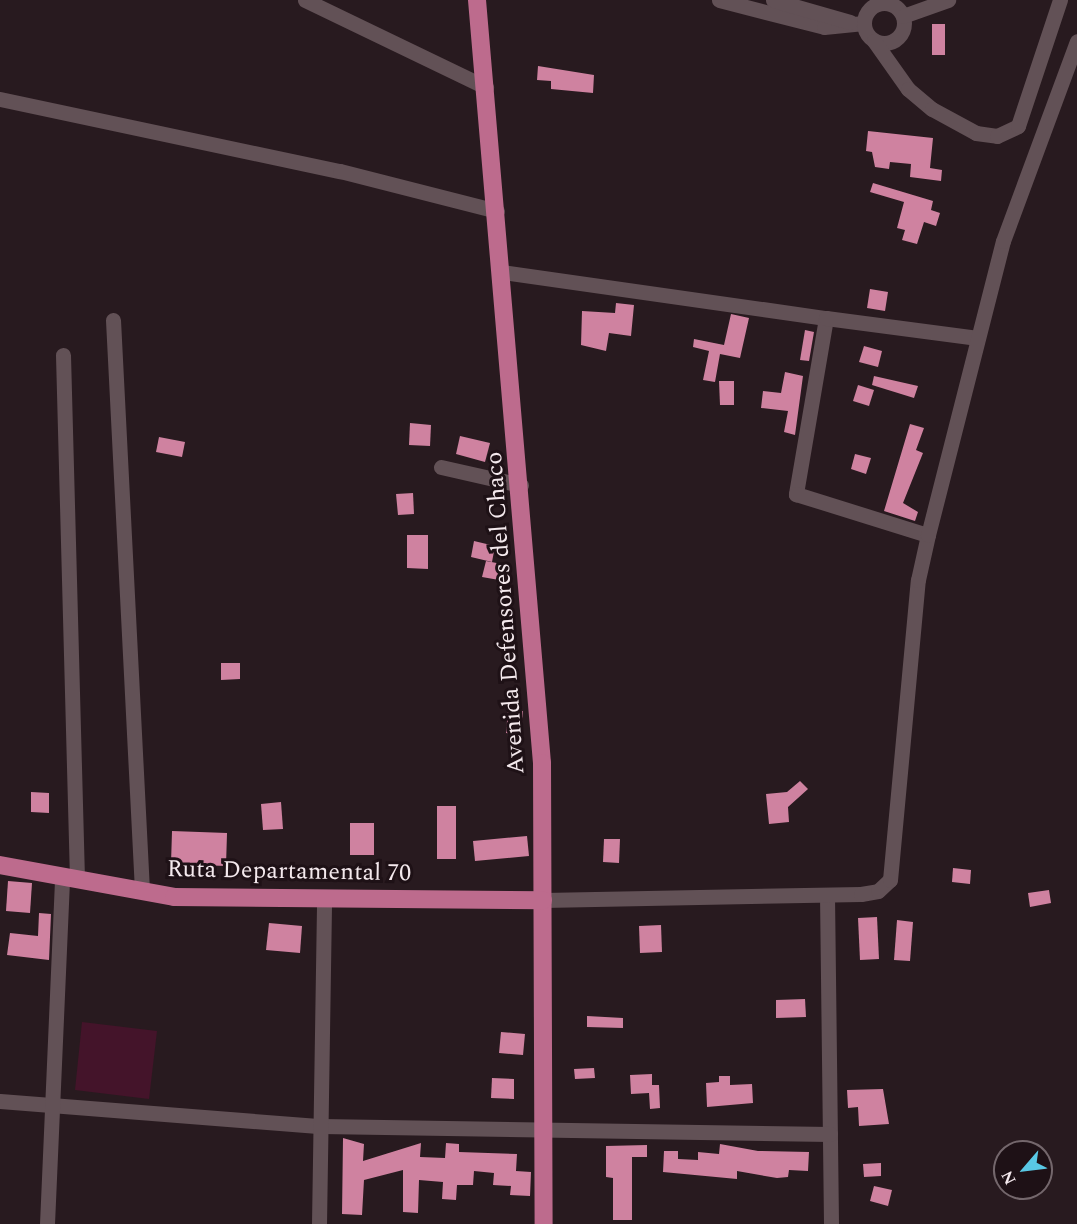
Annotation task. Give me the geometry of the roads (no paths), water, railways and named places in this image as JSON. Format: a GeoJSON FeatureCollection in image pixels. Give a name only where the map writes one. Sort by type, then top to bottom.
{"type":"FeatureCollection","features":[{"type":"Feature","properties":{"kind":"main road","name":"Avenida Defensores del Chaco"},"geometry":{"type":"LineString","coordinates":[[477,0],[521,485],[542,763],[544,1224]]}},
{"type":"Feature","properties":{"kind":"main road","name":"Ruta Departamental 70"},"geometry":{"type":"LineString","coordinates":[[0,865],[174,897],[543,900]]}},
{"type":"Feature","properties":{"kind":"street"},"geometry":{"type":"LineString","coordinates":[[305,0],[486,87]]}},
{"type":"Feature","properties":{"kind":"street"},"geometry":{"type":"LineString","coordinates":[[719,0],[824,27],[857,22],[868,10],[880,3],[894,5],[903,16],[904,30],[894,40],[874,40]]}},
{"type":"Feature","properties":{"kind":"street"},"geometry":{"type":"LineString","coordinates":[[773,0],[857,22],[874,40],[908,90],[932,109],[976,133],[998,136],[1018,126],[1060,0]]}},
{"type":"Feature","properties":{"kind":"street"},"geometry":{"type":"LineString","coordinates":[[903,16],[948,0]]}},
{"type":"Feature","properties":{"kind":"street"},"geometry":{"type":"LineString","coordinates":[[543,900],[827,895],[878,891],[890,880],[895,865],[918,579],[1003,241],[1077,41]]}},
{"type":"Feature","properties":{"kind":"street"},"geometry":{"type":"LineString","coordinates":[[0,99],[340,171],[497,211]]}},
{"type":"Feature","properties":{"kind":"street"},"geometry":{"type":"LineString","coordinates":[[502,272],[978,338]]}},
{"type":"Feature","properties":{"kind":"street"},"geometry":{"type":"LineString","coordinates":[[826,318],[796,494],[928,536]]}},
{"type":"Feature","properties":{"kind":"street"},"geometry":{"type":"LineString","coordinates":[[113,320],[142,891]]}},
{"type":"Feature","properties":{"kind":"street"},"geometry":{"type":"LineString","coordinates":[[47,1224],[52,1106],[70,877],[63,356]]}},
{"type":"Feature","properties":{"kind":"street"},"geometry":{"type":"LineString","coordinates":[[441,467],[521,485]]}},
{"type":"Feature","properties":{"kind":"street"},"geometry":{"type":"LineString","coordinates":[[827,895],[831,1224]]}},
{"type":"Feature","properties":{"kind":"street"},"geometry":{"type":"LineString","coordinates":[[319,1224],[324,898]]}},
{"type":"Feature","properties":{"kind":"street"},"geometry":{"type":"LineString","coordinates":[[0,1101],[321,1126],[542,1133],[830,1134]]}}]}
